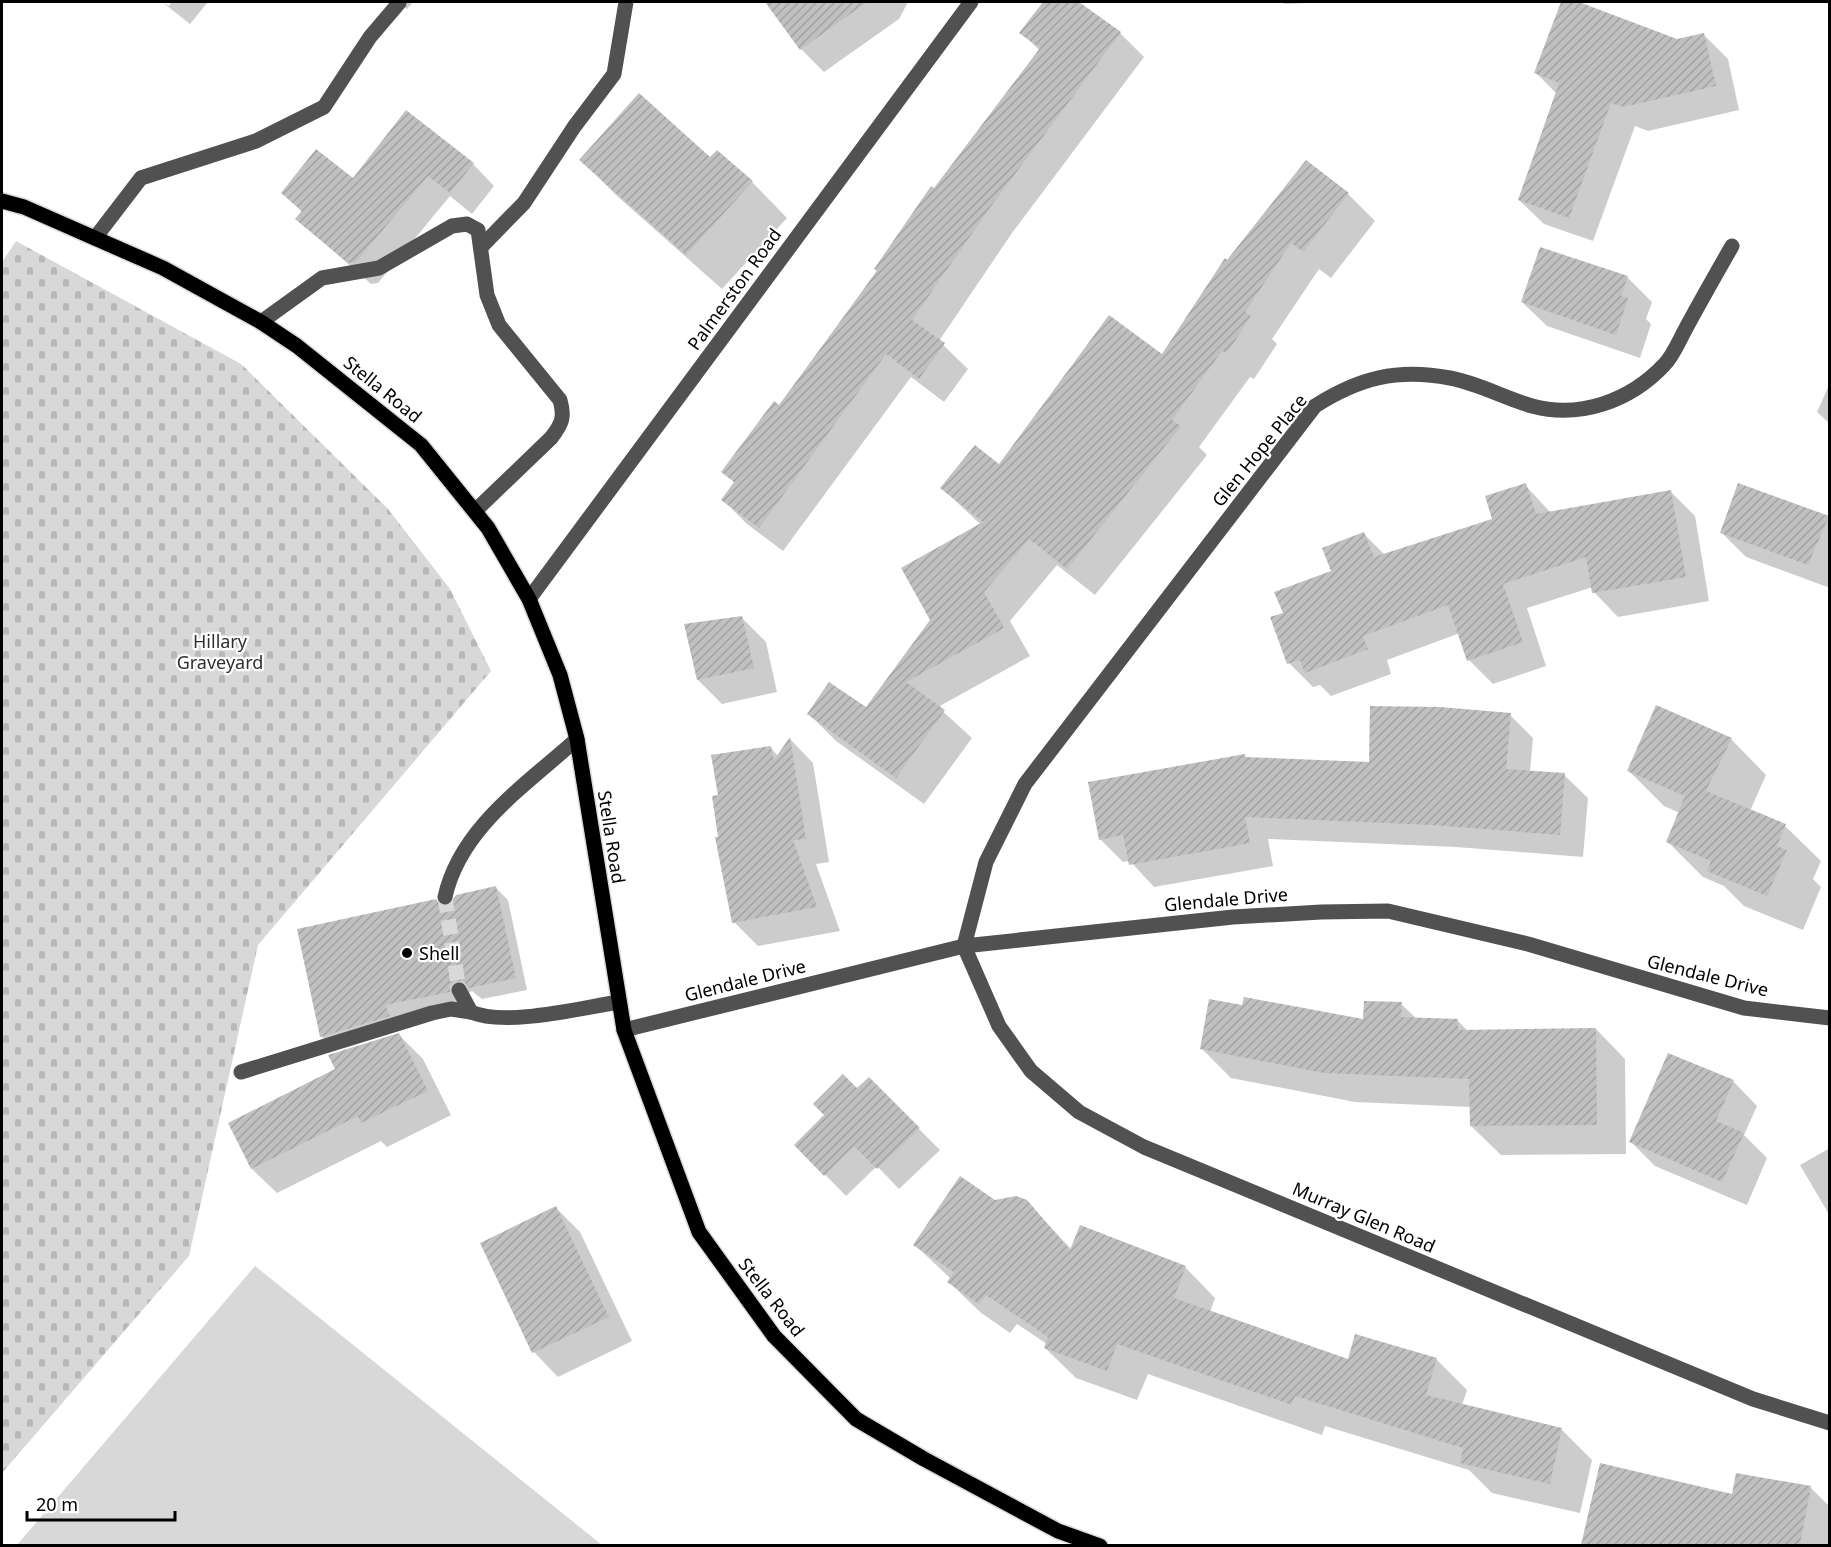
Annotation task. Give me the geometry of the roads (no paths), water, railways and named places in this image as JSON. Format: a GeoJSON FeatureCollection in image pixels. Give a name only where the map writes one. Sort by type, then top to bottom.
{"type":"FeatureCollection","features":[{"type":"Feature","properties":{"kind":"main road","name":"Stella Road"},"geometry":{"type":"LineString","coordinates":[[2,201],[24,207],[164,268],[261,322],[297,346],[421,445],[488,528],[529,599],[560,675],[576,739],[624,1030],[699,1232],[774,1336],[856,1419],[924,1459],[1058,1531],[1100,1545]]}},
{"type":"Feature","properties":{"kind":"street"},"geometry":{"type":"LineString","coordinates":[[482,246],[524,203],[574,127],[614,75],[626,2]]}},
{"type":"Feature","properties":{"kind":"street","name":"Palmerston Road"},"geometry":{"type":"LineString","coordinates":[[529,599],[971,2]]}},
{"type":"Feature","properties":{"kind":"street"},"geometry":{"type":"LineString","coordinates":[[95,238],[141,178],[255,141],[324,107],[370,37],[399,3]]}},
{"type":"Feature","properties":{"kind":"street"},"geometry":{"type":"LineString","coordinates":[[261,322],[322,278],[379,268],[452,226],[467,224],[478,231],[482,246],[487,295],[499,324],[560,400],[564,413],[561,425],[551,438],[474,511]]}},
{"type":"Feature","properties":{"kind":"street","name":"Glen Hope Place"},"geometry":{"type":"LineString","coordinates":[[964,946],[986,862],[1025,784],[1315,406],[1345,387],[1380,377],[1421,374],[1452,378],[1532,406],[1561,412],[1598,407],[1631,392],[1665,364],[1732,246]]}},
{"type":"Feature","properties":{"kind":"street"},"geometry":{"type":"LineString","coordinates":[[445,897],[450,874],[465,846],[500,808],[576,739]]}},
{"type":"Feature","properties":{"kind":"street","name":"Glendale Drive"},"geometry":{"type":"LineString","coordinates":[[624,1030],[964,946],[1233,917],[1388,911],[1528,944],[1744,1008],[1830,1018]]}},
{"type":"Feature","properties":{"kind":"street","name":"Murray Glen Road"},"geometry":{"type":"LineString","coordinates":[[964,946],[999,1026],[1031,1071],[1079,1112],[1144,1147],[1742,1395],[1830,1423]]}},
{"type":"Feature","properties":{"kind":"street"},"geometry":{"type":"LineString","coordinates":[[459,990],[471,1012]]}},
{"type":"Feature","properties":{"kind":"street"},"geometry":{"type":"LineString","coordinates":[[241,1072],[451,1009],[471,1012],[484,1018],[510,1018],[619,1002]]}},
{"type":"Feature","properties":{"kind":"tunnel"},"geometry":{"type":"LineString","coordinates":[[445,897],[459,990]]}},
{"type":"Feature","properties":{"kind":"place","name":"Shell"},"geometry":{"type":"Point","coordinates":[407,953]}},
{"type":"Feature","properties":{"kind":"park label","name":"Hillary Graveyard"},"geometry":{"type":"Point","coordinates":[220,651]}}]}
